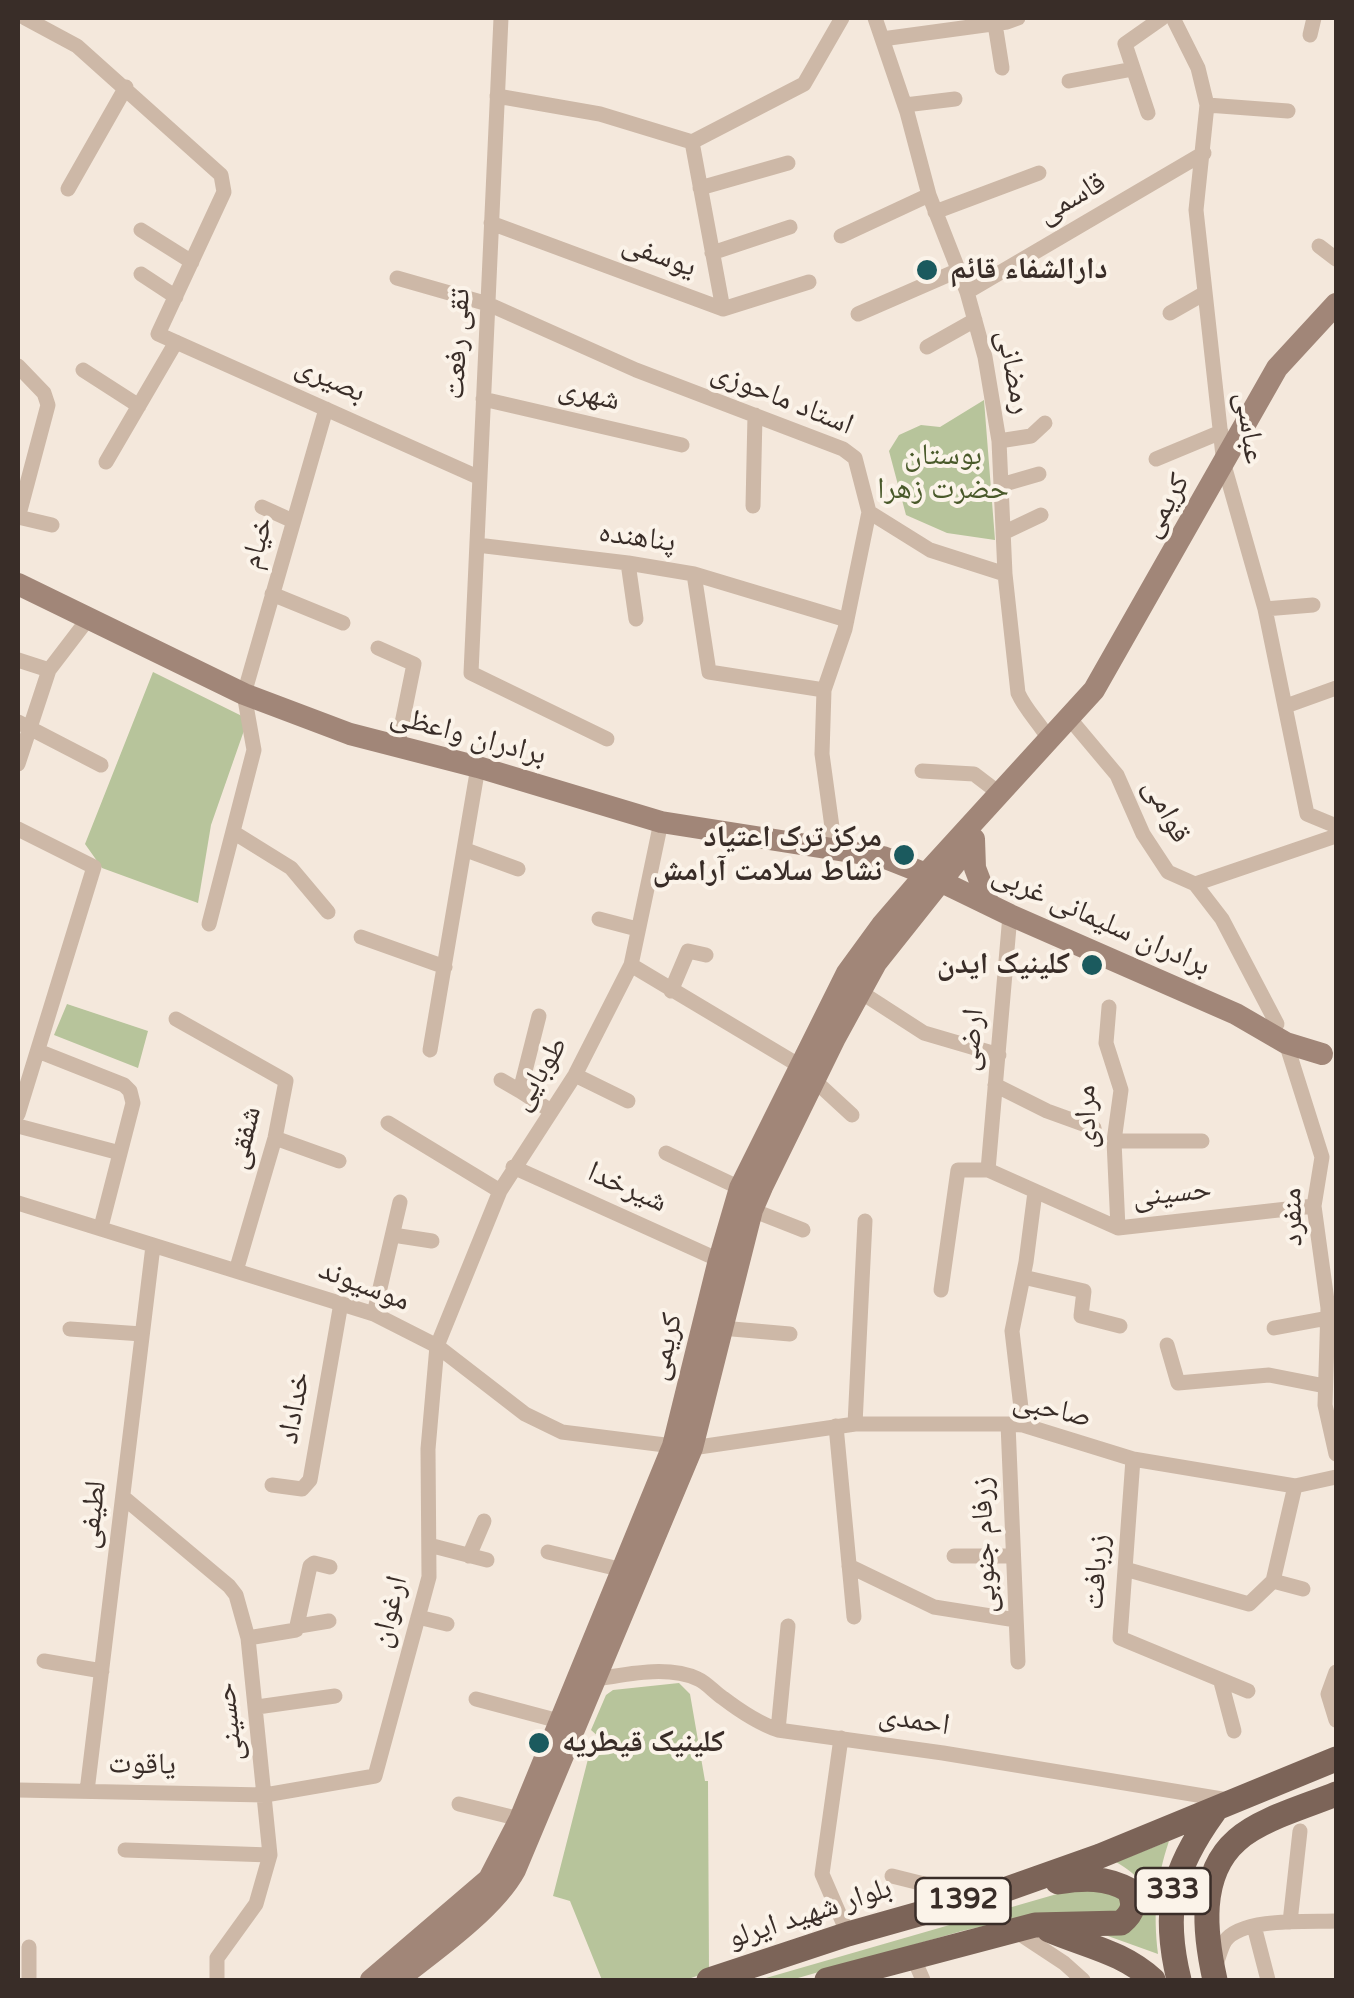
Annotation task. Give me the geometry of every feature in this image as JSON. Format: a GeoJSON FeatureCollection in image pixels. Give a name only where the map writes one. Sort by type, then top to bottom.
{"type":"FeatureCollection","features":[{"type":"Feature","properties":{"kind":"main road","name":"کریمی"},"geometry":{"type":"LineString","coordinates":[[371,1980],[489,1879],[520,1819],[623,1570],[682,1447],[719,1260],[740,1188],[807,1073],[934,878],[999,793],[1094,690],[1277,368],[1336,304]]}},
{"type":"Feature","properties":{"kind":"main road","name":"برادران واعظی"},"geometry":{"type":"LineString","coordinates":[[18,584],[244,694],[397,748],[478,767],[661,822],[883,857],[934,878]]}},
{"type":"Feature","properties":{"kind":"main road","name":"کریمی"},"geometry":{"type":"LineString","coordinates":[[397,1980],[506,1885],[596,1678],[722,1328],[752,1210],[848,973],[882,925],[974,839],[1029,776],[1050,742]]}},
{"type":"Feature","properties":{"kind":"main road"},"geometry":{"type":"LineString","coordinates":[[974,839],[974,868],[988,902]]}},
{"type":"Feature","properties":{"kind":"main road","name":"برادران سلیمانی غربی"},"geometry":{"type":"LineString","coordinates":[[934,878],[1330,1058]]}},
{"type":"Feature","properties":{"kind":"main road","name":"بلوار شهید ایرلو"},"geometry":{"type":"LineString","coordinates":[[708,1980],[848,1934],[1004,1890],[1226,1807],[1336,1759]]}},
{"type":"Feature","properties":{"kind":"main road","name":"333"},"geometry":{"type":"LineString","coordinates":[[1214,1976],[1206,1911],[1213,1878],[1228,1850],[1255,1828],[1336,1794]]}},
{"type":"Feature","properties":{"kind":"main road","name":"333"},"geometry":{"type":"LineString","coordinates":[[1179,1980],[1170,1927],[1173,1890],[1187,1852],[1226,1807]]}},
{"type":"Feature","properties":{"kind":"main road"},"geometry":{"type":"LineString","coordinates":[[1004,1890],[1032,1890],[1058,1881],[1099,1879],[1129,1890],[1134,1902],[1132,1914],[1121,1923],[1025,1927]]}},
{"type":"Feature","properties":{"kind":"main road"},"geometry":{"type":"LineString","coordinates":[[1025,1927],[1112,1952],[1154,1980]]}},
{"type":"Feature","properties":{"kind":"main road","name":"1392"},"geometry":{"type":"LineString","coordinates":[[827,1980],[918,1969],[1025,1927]]}},
{"type":"Feature","properties":{"kind":"street"},"geometry":{"type":"LineString","coordinates":[[25,18],[77,46],[220,175],[224,192],[176,297],[142,274]]}},
{"type":"Feature","properties":{"kind":"street","name":"تقی رفعت"},"geometry":{"type":"LineString","coordinates":[[501,18],[471,673],[607,738]]}},
{"type":"Feature","properties":{"kind":"street"},"geometry":{"type":"LineString","coordinates":[[497,96],[600,114],[692,142],[804,84],[842,18]]}},
{"type":"Feature","properties":{"kind":"street","name":"رمضانی"},"geometry":{"type":"LineString","coordinates":[[875,18],[905,105],[928,195],[967,292],[986,357],[998,440],[1005,574],[1018,693],[1024,706],[1037,716],[1050,742]]}},
{"type":"Feature","properties":{"kind":"street"},"geometry":{"type":"LineString","coordinates":[[882,39],[953,23],[995,24],[1018,18]]}},
{"type":"Feature","properties":{"kind":"street"},"geometry":{"type":"LineString","coordinates":[[1148,113],[1125,44],[1162,18]]}},
{"type":"Feature","properties":{"kind":"street","name":"عباسی"},"geometry":{"type":"LineString","coordinates":[[1173,18],[1198,68],[1207,105],[1196,210],[1224,465],[1266,608],[1307,814],[1336,826]]}},
{"type":"Feature","properties":{"kind":"street"},"geometry":{"type":"LineString","coordinates":[[1310,35],[1314,18]]}},
{"type":"Feature","properties":{"kind":"street"},"geometry":{"type":"LineString","coordinates":[[995,24],[1002,68]]}},
{"type":"Feature","properties":{"kind":"street"},"geometry":{"type":"LineString","coordinates":[[1069,81],[1133,69]]}},
{"type":"Feature","properties":{"kind":"street"},"geometry":{"type":"LineString","coordinates":[[68,189],[126,87]]}},
{"type":"Feature","properties":{"kind":"street"},"geometry":{"type":"LineString","coordinates":[[1124,100],[1142,94]]}},
{"type":"Feature","properties":{"kind":"street"},"geometry":{"type":"LineString","coordinates":[[905,105],[955,99]]}},
{"type":"Feature","properties":{"kind":"street"},"geometry":{"type":"LineString","coordinates":[[1207,105],[1288,111]]}},
{"type":"Feature","properties":{"kind":"street"},"geometry":{"type":"LineString","coordinates":[[692,142],[723,308]]}},
{"type":"Feature","properties":{"kind":"street","name":"قاسمی"},"geometry":{"type":"LineString","coordinates":[[967,292],[1204,153]]}},
{"type":"Feature","properties":{"kind":"street"},"geometry":{"type":"LineString","coordinates":[[700,188],[788,162]]}},
{"type":"Feature","properties":{"kind":"street"},"geometry":{"type":"LineString","coordinates":[[935,212],[1039,173]]}},
{"type":"Feature","properties":{"kind":"street"},"geometry":{"type":"LineString","coordinates":[[841,236],[928,195]]}},
{"type":"Feature","properties":{"kind":"street","name":"یوسفی"},"geometry":{"type":"LineString","coordinates":[[491,224],[723,308],[809,282]]}},
{"type":"Feature","properties":{"kind":"street"},"geometry":{"type":"LineString","coordinates":[[712,253],[790,227]]}},
{"type":"Feature","properties":{"kind":"street"},"geometry":{"type":"LineString","coordinates":[[141,230],[192,262]]}},
{"type":"Feature","properties":{"kind":"street"},"geometry":{"type":"LineString","coordinates":[[1319,246],[1336,259]]}},
{"type":"Feature","properties":{"kind":"street"},"geometry":{"type":"LineString","coordinates":[[858,314],[959,270]]}},
{"type":"Feature","properties":{"kind":"street","name":"استاد ماحوزی"},"geometry":{"type":"LineString","coordinates":[[397,278],[488,304],[636,370],[850,452],[855,458],[868,512],[847,620],[824,690],[822,754],[835,849]]}},
{"type":"Feature","properties":{"kind":"street"},"geometry":{"type":"LineString","coordinates":[[1170,313],[1205,293]]}},
{"type":"Feature","properties":{"kind":"street","name":"بصیری"},"geometry":{"type":"LineString","coordinates":[[176,297],[158,334],[480,478]]}},
{"type":"Feature","properties":{"kind":"street"},"geometry":{"type":"LineString","coordinates":[[927,346],[975,320]]}},
{"type":"Feature","properties":{"kind":"street"},"geometry":{"type":"LineString","coordinates":[[106,462],[176,342]]}},
{"type":"Feature","properties":{"kind":"street"},"geometry":{"type":"LineString","coordinates":[[18,366],[44,393],[48,405],[18,517],[52,525]]}},
{"type":"Feature","properties":{"kind":"street"},"geometry":{"type":"LineString","coordinates":[[83,370],[139,406]]}},
{"type":"Feature","properties":{"kind":"street","name":"شهری"},"geometry":{"type":"LineString","coordinates":[[483,400],[682,445]]}},
{"type":"Feature","properties":{"kind":"street","name":"خیام"},"geometry":{"type":"LineString","coordinates":[[244,694],[326,408]]}},
{"type":"Feature","properties":{"kind":"street"},"geometry":{"type":"LineString","coordinates":[[753,506],[755,416]]}},
{"type":"Feature","properties":{"kind":"street"},"geometry":{"type":"LineString","coordinates":[[998,440],[1031,436],[1045,423]]}},
{"type":"Feature","properties":{"kind":"street"},"geometry":{"type":"LineString","coordinates":[[1156,459],[1221,432]]}},
{"type":"Feature","properties":{"kind":"street"},"geometry":{"type":"LineString","coordinates":[[1001,486],[1039,474]]}},
{"type":"Feature","properties":{"kind":"street"},"geometry":{"type":"LineString","coordinates":[[262,506],[294,521]]}},
{"type":"Feature","properties":{"kind":"street"},"geometry":{"type":"LineString","coordinates":[[868,512],[930,550],[1005,574]]}},
{"type":"Feature","properties":{"kind":"street"},"geometry":{"type":"LineString","coordinates":[[1003,533],[1041,515]]}},
{"type":"Feature","properties":{"kind":"street","name":"پناهنده"},"geometry":{"type":"LineString","coordinates":[[476,546],[694,574],[709,672],[824,690]]}},
{"type":"Feature","properties":{"kind":"street"},"geometry":{"type":"LineString","coordinates":[[628,563],[636,619]]}},
{"type":"Feature","properties":{"kind":"street"},"geometry":{"type":"LineString","coordinates":[[694,574],[847,620]]}},
{"type":"Feature","properties":{"kind":"street"},"geometry":{"type":"LineString","coordinates":[[272,594],[343,623]]}},
{"type":"Feature","properties":{"kind":"street"},"geometry":{"type":"LineString","coordinates":[[1266,608],[1313,604]]}},
{"type":"Feature","properties":{"kind":"street"},"geometry":{"type":"LineString","coordinates":[[18,764],[24,724],[49,670],[88,619]]}},
{"type":"Feature","properties":{"kind":"street"},"geometry":{"type":"LineString","coordinates":[[378,648],[414,664],[397,748]]}},
{"type":"Feature","properties":{"kind":"street"},"geometry":{"type":"LineString","coordinates":[[18,660],[49,670]]}},
{"type":"Feature","properties":{"kind":"street"},"geometry":{"type":"LineString","coordinates":[[1286,706],[1336,688]]}},
{"type":"Feature","properties":{"kind":"street"},"geometry":{"type":"LineString","coordinates":[[209,924],[254,750],[244,694]]}},
{"type":"Feature","properties":{"kind":"street","name":"قوامی"},"geometry":{"type":"LineString","coordinates":[[1070,719],[1116,775],[1143,834],[1168,872],[1195,884],[1237,945],[1282,1033]]}},
{"type":"Feature","properties":{"kind":"street"},"geometry":{"type":"LineString","coordinates":[[24,724],[101,766]]}},
{"type":"Feature","properties":{"kind":"street"},"geometry":{"type":"LineString","coordinates":[[430,1050],[478,767]]}},
{"type":"Feature","properties":{"kind":"street"},"geometry":{"type":"LineString","coordinates":[[922,771],[974,774],[999,793]]}},
{"type":"Feature","properties":{"kind":"street","name":"طوبایی"},"geometry":{"type":"LineString","coordinates":[[437,1346],[500,1191],[576,1075],[631,965],[661,822]]}},
{"type":"Feature","properties":{"kind":"street"},"geometry":{"type":"LineString","coordinates":[[18,829],[94,867],[38,1051],[24,1069],[18,1114]]}},
{"type":"Feature","properties":{"kind":"street"},"geometry":{"type":"LineString","coordinates":[[234,832],[291,868],[328,912]]}},
{"type":"Feature","properties":{"kind":"street"},"geometry":{"type":"LineString","coordinates":[[1195,884],[1336,836]]}},
{"type":"Feature","properties":{"kind":"street"},"geometry":{"type":"LineString","coordinates":[[466,850],[518,869]]}},
{"type":"Feature","properties":{"kind":"street","name":"ارضی"},"geometry":{"type":"LineString","coordinates":[[988,1170],[1010,915]]}},
{"type":"Feature","properties":{"kind":"street"},"geometry":{"type":"LineString","coordinates":[[599,919],[637,928]]}},
{"type":"Feature","properties":{"kind":"street"},"geometry":{"type":"LineString","coordinates":[[361,938],[444,967]]}},
{"type":"Feature","properties":{"kind":"street"},"geometry":{"type":"LineString","coordinates":[[670,990],[688,951],[706,955]]}},
{"type":"Feature","properties":{"kind":"street"},"geometry":{"type":"LineString","coordinates":[[631,965],[807,1073],[852,1114]]}},
{"type":"Feature","properties":{"kind":"street"},"geometry":{"type":"LineString","coordinates":[[859,991],[924,1033],[998,1055]]}},
{"type":"Feature","properties":{"kind":"street","name":"مرادی"},"geometry":{"type":"LineString","coordinates":[[1108,1008],[1106,1043],[1120,1090],[1114,1141],[1118,1228]]}},
{"type":"Feature","properties":{"kind":"street"},"geometry":{"type":"LineString","coordinates":[[520,1091],[539,1016]]}},
{"type":"Feature","properties":{"kind":"street","name":"شفقی"},"geometry":{"type":"LineString","coordinates":[[176,1019],[286,1082],[275,1138],[236,1271]]}},
{"type":"Feature","properties":{"kind":"street","name":"منفرد"},"geometry":{"type":"LineString","coordinates":[[1282,1033],[1322,1157],[1314,1206],[1328,1318],[1325,1405],[1336,1454]]}},
{"type":"Feature","properties":{"kind":"street"},"geometry":{"type":"LineString","coordinates":[[38,1051],[124,1085],[130,1091],[132,1103],[102,1227]]}},
{"type":"Feature","properties":{"kind":"street"},"geometry":{"type":"LineString","coordinates":[[576,1075],[628,1101]]}},
{"type":"Feature","properties":{"kind":"street"},"geometry":{"type":"LineString","coordinates":[[501,1080],[551,1110]]}},
{"type":"Feature","properties":{"kind":"street"},"geometry":{"type":"LineString","coordinates":[[995,1086],[1046,1111],[1094,1128]]}},
{"type":"Feature","properties":{"kind":"street"},"geometry":{"type":"LineString","coordinates":[[388,1123],[500,1191]]}},
{"type":"Feature","properties":{"kind":"street"},"geometry":{"type":"LineString","coordinates":[[18,1126],[120,1153]]}},
{"type":"Feature","properties":{"kind":"street"},"geometry":{"type":"LineString","coordinates":[[275,1138],[339,1162]]}},
{"type":"Feature","properties":{"kind":"street"},"geometry":{"type":"LineString","coordinates":[[1114,1141],[1202,1141]]}},
{"type":"Feature","properties":{"kind":"street"},"geometry":{"type":"LineString","coordinates":[[666,1153],[740,1188]]}},
{"type":"Feature","properties":{"kind":"street","name":"شیرخدا"},"geometry":{"type":"LineString","coordinates":[[514,1167],[719,1260]]}},
{"type":"Feature","properties":{"kind":"street"},"geometry":{"type":"LineString","coordinates":[[941,1290],[958,1170],[988,1170]]}},
{"type":"Feature","properties":{"kind":"street","name":"حسینی"},"geometry":{"type":"LineString","coordinates":[[988,1170],[1118,1228],[1314,1206]]}},
{"type":"Feature","properties":{"kind":"street","name":"زرفام جنوبی"},"geometry":{"type":"LineString","coordinates":[[1018,1662],[1012,1331],[1036,1192]]}},
{"type":"Feature","properties":{"kind":"street"},"geometry":{"type":"LineString","coordinates":[[374,1314],[400,1202]]}},
{"type":"Feature","properties":{"kind":"street","name":"موسیوند"},"geometry":{"type":"LineString","coordinates":[[18,1204],[374,1314],[437,1346],[526,1414],[562,1432],[682,1447]]}},
{"type":"Feature","properties":{"kind":"street"},"geometry":{"type":"LineString","coordinates":[[752,1210],[802,1230]]}},
{"type":"Feature","properties":{"kind":"street"},"geometry":{"type":"LineString","coordinates":[[855,1424],[865,1221]]}},
{"type":"Feature","properties":{"kind":"street"},"geometry":{"type":"LineString","coordinates":[[393,1235],[432,1241]]}},
{"type":"Feature","properties":{"kind":"street"},"geometry":{"type":"LineString","coordinates":[[1318,1246],[1336,1245]]}},
{"type":"Feature","properties":{"kind":"street","name":"لطیفی"},"geometry":{"type":"LineString","coordinates":[[87,1791],[153,1246]]}},
{"type":"Feature","properties":{"kind":"street"},"geometry":{"type":"LineString","coordinates":[[1023,1277],[1084,1290],[1081,1316],[1120,1326]]}},
{"type":"Feature","properties":{"kind":"street","name":"خداداد"},"geometry":{"type":"LineString","coordinates":[[272,1485],[302,1489],[310,1480],[341,1304]]}},
{"type":"Feature","properties":{"kind":"street"},"geometry":{"type":"LineString","coordinates":[[1274,1328],[1328,1318]]}},
{"type":"Feature","properties":{"kind":"street"},"geometry":{"type":"LineString","coordinates":[[722,1328],[790,1334]]}},
{"type":"Feature","properties":{"kind":"street"},"geometry":{"type":"LineString","coordinates":[[70,1329],[142,1334]]}},
{"type":"Feature","properties":{"kind":"street"},"geometry":{"type":"LineString","coordinates":[[1166,1345],[1178,1383],[1269,1374],[1325,1386]]}},
{"type":"Feature","properties":{"kind":"street","name":"ارغوان"},"geometry":{"type":"LineString","coordinates":[[265,1795],[375,1776],[429,1577],[428,1449],[437,1346]]}},
{"type":"Feature","properties":{"kind":"street","name":"صاحبی"},"geometry":{"type":"LineString","coordinates":[[682,1447],[855,1424],[1015,1425],[1134,1459],[1295,1486],[1336,1477]]}},
{"type":"Feature","properties":{"kind":"street"},"geometry":{"type":"LineString","coordinates":[[836,1426],[854,1617]]}},
{"type":"Feature","properties":{"kind":"street","name":"زربافت"},"geometry":{"type":"LineString","coordinates":[[1134,1459],[1120,1638],[1248,1692]]}},
{"type":"Feature","properties":{"kind":"street"},"geometry":{"type":"LineString","coordinates":[[1125,1568],[1249,1604],[1272,1581],[1295,1486]]}},
{"type":"Feature","properties":{"kind":"street","name":"حسینی"},"geometry":{"type":"LineString","coordinates":[[123,1497],[229,1586],[236,1595],[248,1638],[270,1855],[256,1904],[217,1958],[217,1980]]}},
{"type":"Feature","properties":{"kind":"street"},"geometry":{"type":"LineString","coordinates":[[469,1556],[484,1522]]}},
{"type":"Feature","properties":{"kind":"street"},"geometry":{"type":"LineString","coordinates":[[429,1545],[487,1560]]}},
{"type":"Feature","properties":{"kind":"street"},"geometry":{"type":"LineString","coordinates":[[548,1552],[623,1570]]}},
{"type":"Feature","properties":{"kind":"street"},"geometry":{"type":"LineString","coordinates":[[954,1556],[1014,1556]]}},
{"type":"Feature","properties":{"kind":"street"},"geometry":{"type":"LineString","coordinates":[[299,1626],[310,1566],[314,1563],[330,1567]]}},
{"type":"Feature","properties":{"kind":"street"},"geometry":{"type":"LineString","coordinates":[[849,1566],[934,1607],[1016,1620]]}},
{"type":"Feature","properties":{"kind":"street"},"geometry":{"type":"LineString","coordinates":[[1272,1581],[1303,1589]]}},
{"type":"Feature","properties":{"kind":"street"},"geometry":{"type":"LineString","coordinates":[[418,1617],[447,1624]]}},
{"type":"Feature","properties":{"kind":"street"},"geometry":{"type":"LineString","coordinates":[[248,1638],[292,1632],[299,1626],[329,1621]]}},
{"type":"Feature","properties":{"kind":"street"},"geometry":{"type":"LineString","coordinates":[[778,1730],[788,1626]]}},
{"type":"Feature","properties":{"kind":"street"},"geometry":{"type":"LineString","coordinates":[[44,1661],[102,1671]]}},
{"type":"Feature","properties":{"kind":"street"},"geometry":{"type":"LineString","coordinates":[[1336,1672],[1328,1694],[1336,1720]]}},
{"type":"Feature","properties":{"kind":"street","name":"احمدی"},"geometry":{"type":"LineString","coordinates":[[596,1678],[631,1673],[698,1678],[739,1709],[778,1730],[1226,1807]]}},
{"type":"Feature","properties":{"kind":"street"},"geometry":{"type":"LineString","coordinates":[[1221,1682],[1234,1731]]}},
{"type":"Feature","properties":{"kind":"street"},"geometry":{"type":"LineString","coordinates":[[257,1707],[335,1696]]}},
{"type":"Feature","properties":{"kind":"street"},"geometry":{"type":"LineString","coordinates":[[476,1699],[559,1721]]}},
{"type":"Feature","properties":{"kind":"street"},"geometry":{"type":"LineString","coordinates":[[840,1738],[822,1874],[848,1934]]}},
{"type":"Feature","properties":{"kind":"street","name":"یاقوت"},"geometry":{"type":"LineString","coordinates":[[18,1790],[265,1795]]}},
{"type":"Feature","properties":{"kind":"street"},"geometry":{"type":"LineString","coordinates":[[458,1804],[520,1819]]}},
{"type":"Feature","properties":{"kind":"street"},"geometry":{"type":"LineString","coordinates":[[1290,1922],[1300,1831]]}},
{"type":"Feature","properties":{"kind":"street"},"geometry":{"type":"LineString","coordinates":[[125,1850],[270,1855]]}},
{"type":"Feature","properties":{"kind":"street"},"geometry":{"type":"LineString","coordinates":[[892,1876],[924,1884],[957,1903]]}},
{"type":"Feature","properties":{"kind":"street"},"geometry":{"type":"LineString","coordinates":[[1214,1976],[1226,1938],[1254,1926],[1336,1921]]}},
{"type":"Feature","properties":{"kind":"street"},"geometry":{"type":"LineString","coordinates":[[1254,1926],[1268,1980]]}},
{"type":"Feature","properties":{"kind":"street"},"geometry":{"type":"LineString","coordinates":[[1025,1927],[1083,1980]]}},
{"type":"Feature","properties":{"kind":"street"},"geometry":{"type":"LineString","coordinates":[[29,1947],[29,1980]]}},
{"type":"Feature","properties":{"kind":"green space","name":"بوستان حضرت زهرا"},"geometry":{"type":"Polygon","coordinates":[[[984,400],[995,540],[947,533],[906,515],[889,451],[899,435],[921,425],[940,427],[984,400]]]}},
{"type":"Feature","properties":{"kind":"green space"},"geometry":{"type":"Polygon","coordinates":[[[153,672],[248,719],[211,825],[198,903],[102,868],[85,844],[153,672]]]}},
{"type":"Feature","properties":{"kind":"green space"},"geometry":{"type":"Polygon","coordinates":[[[67,1004],[148,1031],[138,1068],[54,1035],[67,1004]]]}},
{"type":"Feature","properties":{"kind":"green space"},"geometry":{"type":"Polygon","coordinates":[[[679,1683],[690,1694],[708,1781],[709,1972],[685,1980],[602,1980],[570,1901],[553,1896],[588,1759],[595,1760],[600,1738],[591,1730],[606,1695],[613,1690],[679,1683]]]}},
{"type":"Feature","properties":{"kind":"green space"},"geometry":{"type":"Polygon","coordinates":[[[1169,1841],[1157,1896],[1158,1954],[1094,1931],[1142,1915],[1145,1897],[1141,1883],[1116,1862],[1169,1841]]]}},
{"type":"Feature","properties":{"kind":"green space"},"geometry":{"type":"Polygon","coordinates":[[[1095,1883],[1124,1894],[1119,1910],[1111,1915],[1033,1915],[791,1980],[759,1980],[1095,1883]]]}},
{"type":"Feature","properties":{"kind":"place","name":"دارالشفاء قائم"},"geometry":{"type":"Point","coordinates":[927,270]}},
{"type":"Feature","properties":{"kind":"place","name":"مرکز ترک اعتیاد نشاط سلامت آرامش"},"geometry":{"type":"Point","coordinates":[904,855]}},
{"type":"Feature","properties":{"kind":"place","name":"کلینیک ایدن"},"geometry":{"type":"Point","coordinates":[1092,965]}},
{"type":"Feature","properties":{"kind":"place","name":"کلینیک قیطریه"},"geometry":{"type":"Point","coordinates":[539,1743]}}]}
